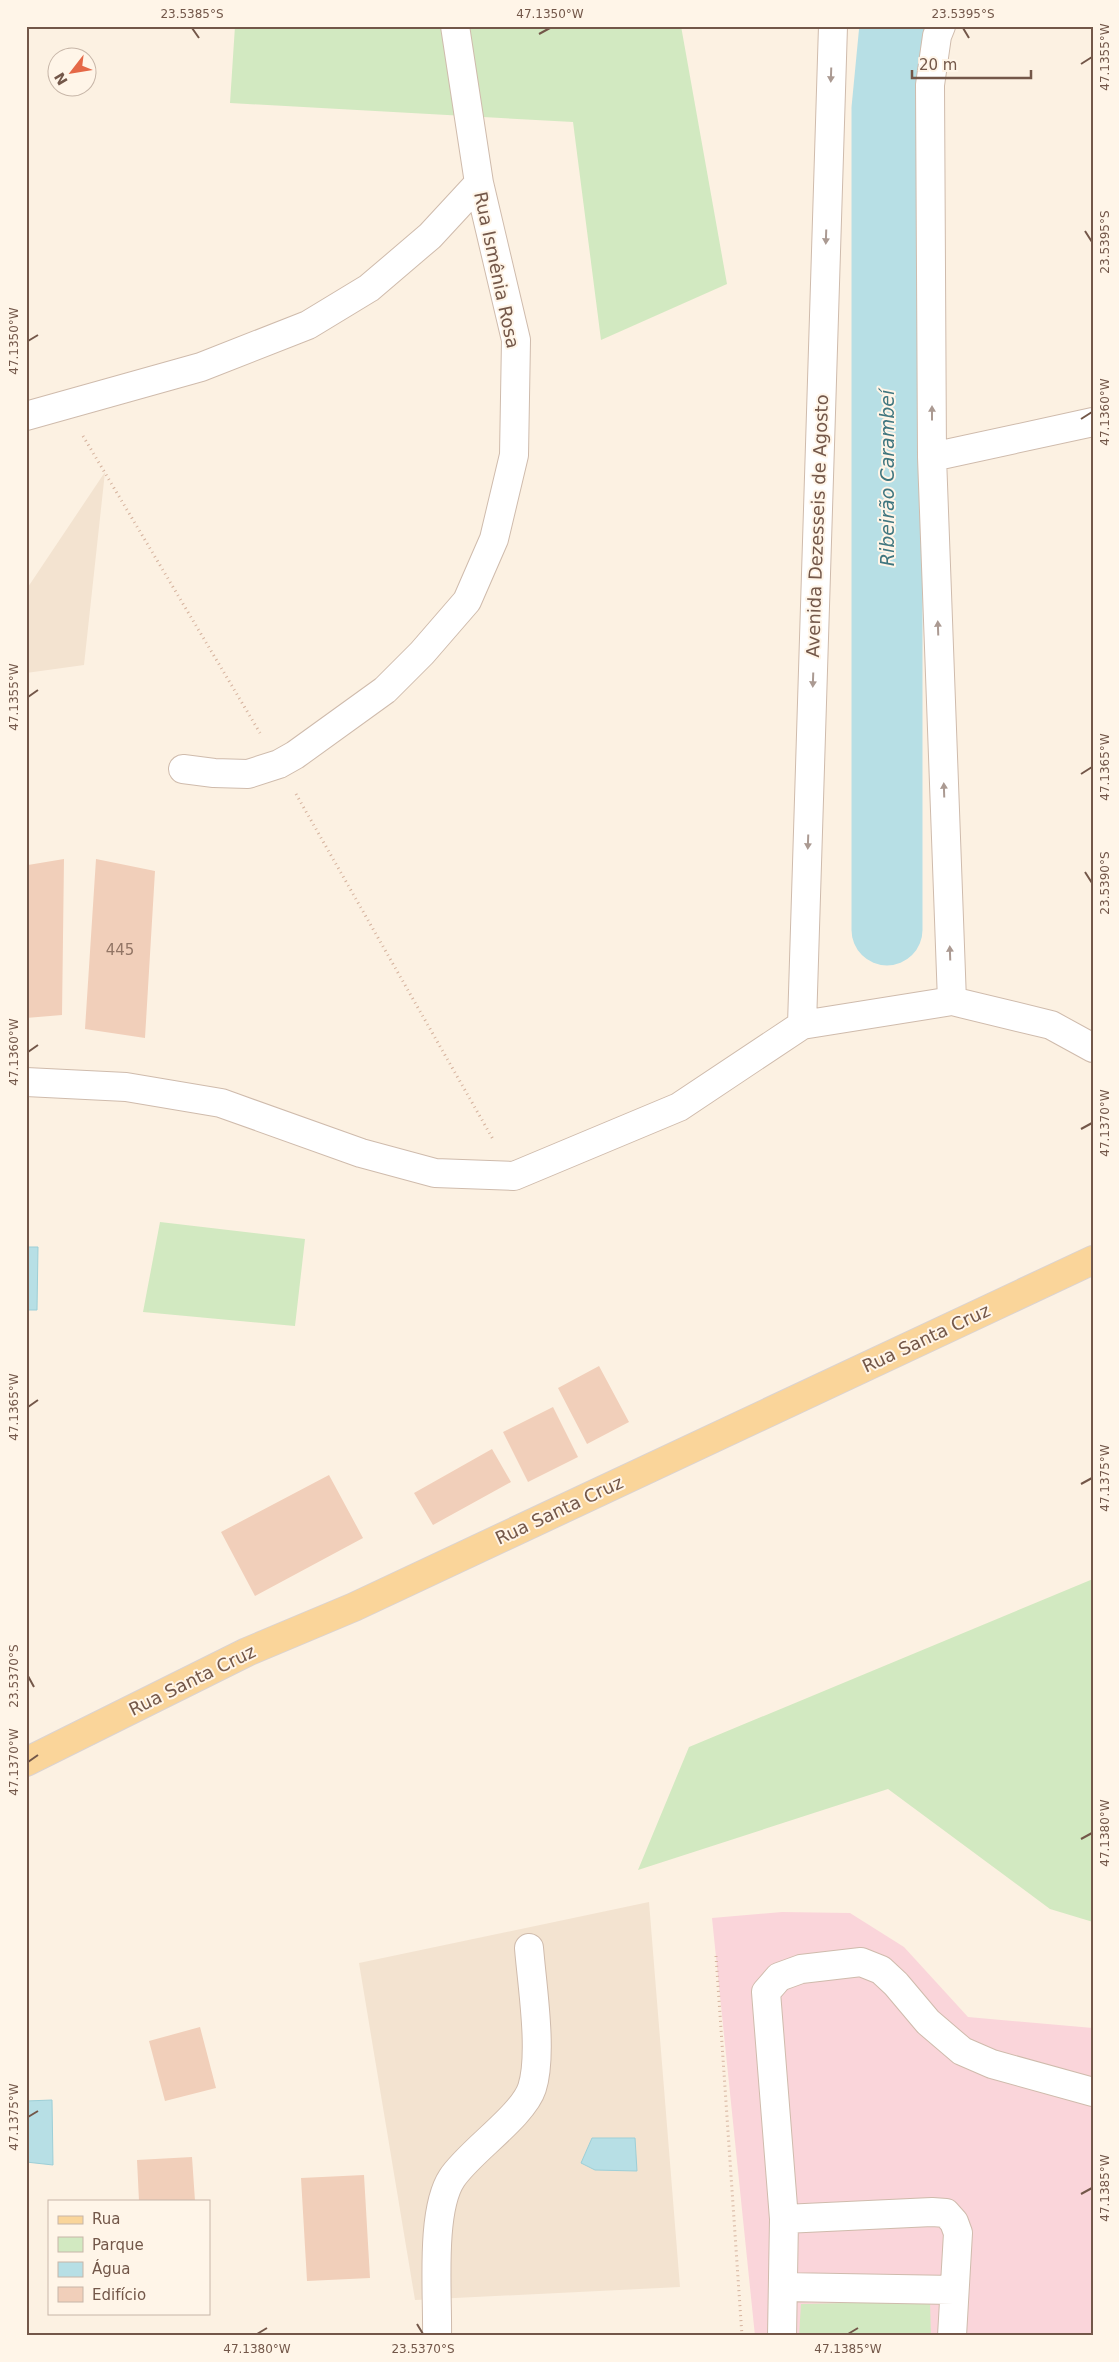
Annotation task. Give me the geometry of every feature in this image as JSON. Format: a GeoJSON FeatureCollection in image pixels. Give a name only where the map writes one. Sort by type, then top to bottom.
{"type":"FeatureCollection","features":[{"type":"Feature","properties":{"kind":"main road","name":"Rua Santa Cruz"},"geometry":{"type":"LineString","coordinates":[[26,1762],[246,1652],[354,1607],[1093,1260]]}},
{"type":"Feature","properties":{"kind":"street","name":"Rua Ismênia Rosa"},"geometry":{"type":"LineString","coordinates":[[183,768],[214,773],[248,774],[279,764],[295,755],[385,690],[467,601],[494,539],[514,455],[516,340],[479,183],[455,26]]}},
{"type":"Feature","properties":{"kind":"street","name":"Avenida Dezesseis de Agosto"},"geometry":{"type":"LineString","coordinates":[[802,1025],[833,26]]}},
{"type":"Feature","properties":{"kind":"street"},"geometry":{"type":"LineString","coordinates":[[941,26],[937,36],[930,85],[932,457],[952,1001]]}},
{"type":"Feature","properties":{"kind":"street"},"geometry":{"type":"LineString","coordinates":[[26,416],[201,367],[308,325],[369,288],[430,236],[479,183]]}},
{"type":"Feature","properties":{"kind":"street"},"geometry":{"type":"LineString","coordinates":[[932,457],[1093,422]]}},
{"type":"Feature","properties":{"kind":"street"},"geometry":{"type":"LineString","coordinates":[[26,1082],[126,1087],[221,1103],[361,1153],[435,1173],[514,1176],[679,1107],[802,1025],[952,1001],[1051,1025],[1093,1048]]}},
{"type":"Feature","properties":{"kind":"street"},"geometry":{"type":"LineString","coordinates":[[437,2336],[438,2217],[444,2195],[452,2178],[522,2105],[532,2090],[537,2060],[530,1948]]}},
{"type":"Feature","properties":{"kind":"street"},"geometry":{"type":"LineString","coordinates":[[782,2336],[784,2220],[766,1992],[779,1977],[802,1970],[861,1962],[880,1970],[896,1984],[928,2022],[962,2052],[992,2064],[1093,2092]]}},
{"type":"Feature","properties":{"kind":"street"},"geometry":{"type":"LineString","coordinates":[[784,2220],[932,2212],[946,2213],[954,2222],[958,2233],[952,2336]]}},
{"type":"Feature","properties":{"kind":"street"},"geometry":{"type":"LineString","coordinates":[[783,2286],[954,2290]]}},
{"type":"Feature","properties":{"kind":"path"},"geometry":{"type":"LineString","coordinates":[[716,1956],[742,2336]]}},
{"type":"Feature","properties":{"kind":"shaded area"},"geometry":{"type":"Polygon","coordinates":[[[105,472],[84,665],[26,673],[26,590],[105,472]]]}},
{"type":"Feature","properties":{"kind":"shaded area"},"geometry":{"type":"Polygon","coordinates":[[[649,1902],[680,2287],[415,2300],[359,1963],[649,1902]]]}},
{"type":"Feature","properties":{"kind":"shaded area"},"geometry":{"type":"Polygon","coordinates":[[[782,1912],[850,1913],[904,1947],[968,2017],[1093,2028],[1093,2336],[755,2336],[712,1918],[782,1912]]]}},
{"type":"Feature","properties":{"kind":"green space"},"geometry":{"type":"Polygon","coordinates":[[[235,26],[681,26],[727,284],[601,340],[573,122],[230,103],[235,26]]]}},
{"type":"Feature","properties":{"kind":"green space"},"geometry":{"type":"Polygon","coordinates":[[[160,1222],[305,1239],[295,1326],[143,1312],[160,1222]]]}},
{"type":"Feature","properties":{"kind":"green space"},"geometry":{"type":"Polygon","coordinates":[[[1093,1579],[1093,1922],[1050,1909],[888,1789],[638,1870],[689,1747],[1093,1579]]]}},
{"type":"Feature","properties":{"kind":"green space"},"geometry":{"type":"Polygon","coordinates":[[[930,2301],[931,2336],[799,2336],[801,2304],[930,2301]]]}},
{"type":"Feature","properties":{"kind":"water"},"geometry":{"type":"Polygon","coordinates":[[[26,1247],[38,1247],[37,1310],[26,1310],[26,1247]]]}},
{"type":"Feature","properties":{"kind":"water"},"geometry":{"type":"Polygon","coordinates":[[[52,2100],[53,2165],[26,2162],[26,2101],[52,2100]]]}},
{"type":"Feature","properties":{"kind":"water"},"geometry":{"type":"Polygon","coordinates":[[[592,2138],[635,2138],[637,2171],[595,2170],[581,2163],[592,2138]]]}},
{"type":"Feature","properties":{"kind":"building"},"geometry":{"type":"Polygon","coordinates":[[[64,859],[62,1015],[26,1018],[28,865],[64,859]]]}},
{"type":"Feature","properties":{"kind":"building"},"geometry":{"type":"Polygon","coordinates":[[[96,859],[155,871],[145,1038],[85,1029],[96,859]]]}},
{"type":"Feature","properties":{"kind":"building"},"geometry":{"type":"Polygon","coordinates":[[[599,1366],[629,1422],[587,1444],[558,1388],[599,1366]]]}},
{"type":"Feature","properties":{"kind":"building"},"geometry":{"type":"Polygon","coordinates":[[[553,1407],[578,1457],[528,1482],[503,1432],[553,1407]]]}},
{"type":"Feature","properties":{"kind":"building"},"geometry":{"type":"Polygon","coordinates":[[[492,1449],[511,1482],[433,1525],[414,1493],[492,1449]]]}},
{"type":"Feature","properties":{"kind":"building"},"geometry":{"type":"Polygon","coordinates":[[[329,1475],[363,1538],[255,1596],[221,1532],[329,1475]]]}},
{"type":"Feature","properties":{"kind":"building"},"geometry":{"type":"Polygon","coordinates":[[[200,2027],[216,2088],[165,2101],[149,2041],[200,2027]]]}},
{"type":"Feature","properties":{"kind":"building"},"geometry":{"type":"Polygon","coordinates":[[[192,2157],[195,2200],[139,2200],[137,2160],[192,2157]]]}},
{"type":"Feature","properties":{"kind":"building"},"geometry":{"type":"Polygon","coordinates":[[[364,2175],[370,2278],[307,2281],[301,2178],[364,2175]]]}},
{"type":"Feature","properties":{"kind":"waterway","name":"Ribeirão Carambeí"},"geometry":{"type":"LineString","coordinates":[[887,930],[887,109],[895,26]]}}]}
